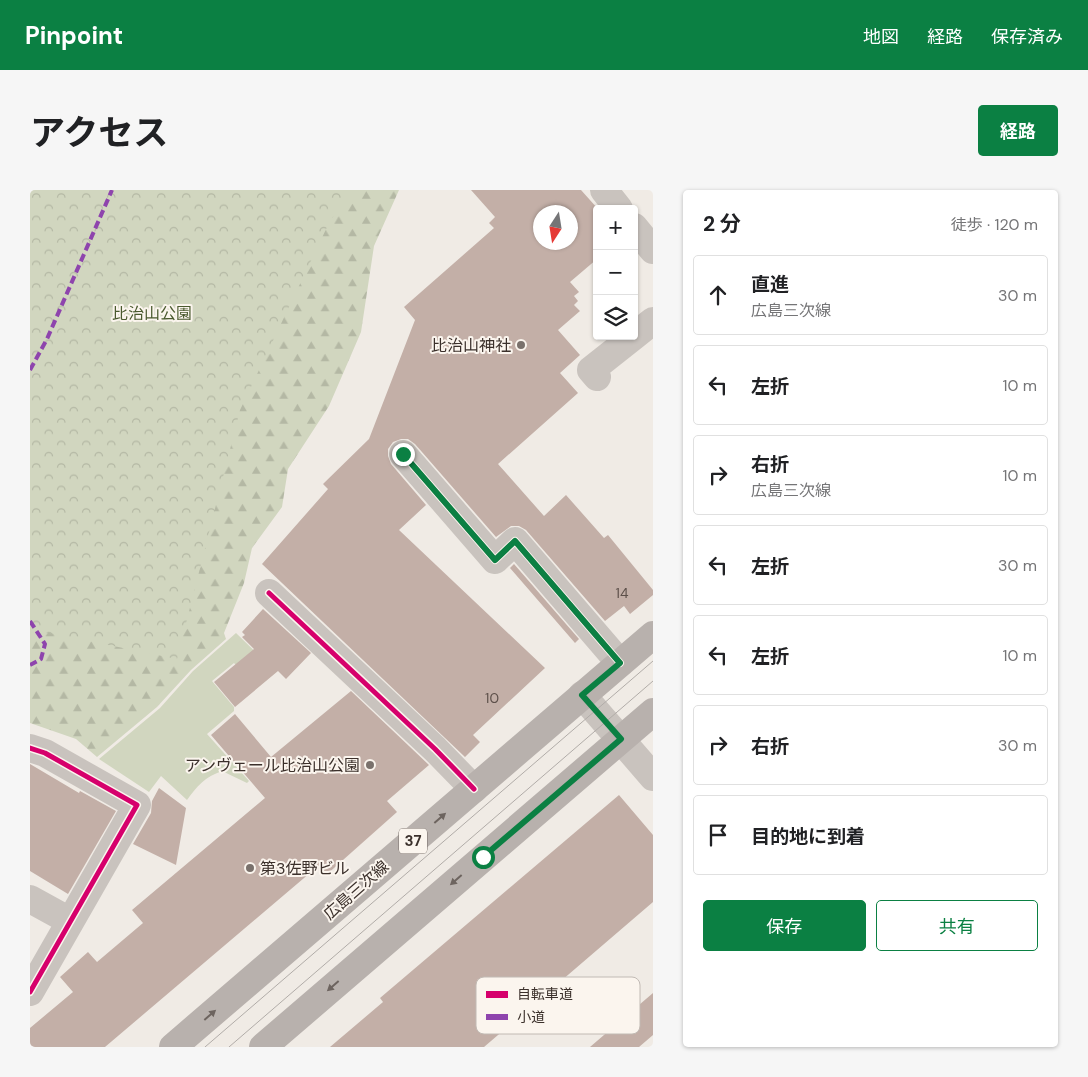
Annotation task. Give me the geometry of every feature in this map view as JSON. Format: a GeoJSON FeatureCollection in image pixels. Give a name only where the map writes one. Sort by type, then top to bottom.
{"type":"FeatureCollection","features":[{"type":"Feature","properties":{"kind":"main road","name":"広島三次線"},"geometry":{"type":"LineString","coordinates":[[173,1047],[653,635]]}},
{"type":"Feature","properties":{"kind":"main road"},"geometry":{"type":"LineString","coordinates":[[276,1043],[653,712]]}},
{"type":"Feature","properties":{"kind":"street"},"geometry":{"type":"LineString","coordinates":[[604,190],[617,205]]}},
{"type":"Feature","properties":{"kind":"street"},"geometry":{"type":"LineString","coordinates":[[638,232],[653,250]]}},
{"type":"Feature","properties":{"kind":"street"},"geometry":{"type":"LineString","coordinates":[[638,333],[653,321]]}},
{"type":"Feature","properties":{"kind":"street"},"geometry":{"type":"LineString","coordinates":[[597,377],[592,370],[629,340]]}},
{"type":"Feature","properties":{"kind":"street"},"geometry":{"type":"LineString","coordinates":[[403,454],[495,560],[515,541],[620,663]]}},
{"type":"Feature","properties":{"kind":"street"},"geometry":{"type":"LineString","coordinates":[[269,593],[435,749],[474,789]]}},
{"type":"Feature","properties":{"kind":"street"},"geometry":{"type":"LineString","coordinates":[[582,695],[653,777]]}},
{"type":"Feature","properties":{"kind":"street"},"geometry":{"type":"LineString","coordinates":[[30,748],[45,753],[137,805],[30,992]]}},
{"type":"Feature","properties":{"kind":"street"},"geometry":{"type":"LineString","coordinates":[[30,899],[70,921]]}},
{"type":"Feature","properties":{"kind":"green space","name":"比治山公園"},"geometry":{"type":"Polygon","coordinates":[[[30,190],[350,190],[329,223],[240,410],[177,659],[30,629],[30,190]]]}},
{"type":"Feature","properties":{"kind":"green space","name":"比治山公園"},"geometry":{"type":"Polygon","coordinates":[[[192,190],[399,190],[374,246],[361,332],[329,406],[288,469],[282,507],[252,548],[244,583],[224,633],[226,639],[191,670],[157,707],[97,757],[76,739],[30,723],[30,358],[192,190]]]}},
{"type":"Feature","properties":{"kind":"green space"},"geometry":{"type":"Polygon","coordinates":[[[236,633],[276,672],[256,688],[234,663],[212,681],[234,707],[234,711],[207,734],[249,781],[247,783],[222,771],[202,782],[187,800],[161,776],[149,792],[99,759],[160,708],[193,671],[236,633]]]}},
{"type":"Feature","properties":{"kind":"building"},"geometry":{"type":"Polygon","coordinates":[[[471,190],[581,190],[594,205],[593,262],[570,282],[579,292],[574,296],[578,301],[574,305],[580,311],[558,330],[580,355],[560,373],[578,393],[498,464],[544,516],[566,495],[604,538],[608,535],[653,590],[653,595],[630,614],[624,606],[605,621],[526,530],[519,526],[511,526],[496,537],[415,444],[408,439],[393,442],[388,449],[391,464],[426,505],[399,530],[545,668],[473,735],[480,742],[465,757],[262,564],[328,489],[323,484],[369,439],[415,320],[404,307],[494,228],[489,223],[495,217],[471,190]]]}},
{"type":"Feature","properties":{"kind":"building"},"geometry":{"type":"Polygon","coordinates":[[[514,564],[579,639],[575,643],[510,568],[514,564]]]}},
{"type":"Feature","properties":{"kind":"building"},"geometry":{"type":"Polygon","coordinates":[[[263,609],[311,653],[286,679],[278,671],[235,707],[214,682],[254,649],[242,637],[245,635],[242,632],[263,609]]]}},
{"type":"Feature","properties":{"kind":"building"},"geometry":{"type":"Polygon","coordinates":[[[351,691],[429,765],[387,801],[397,812],[325,876],[317,867],[105,1047],[30,1047],[30,1028],[73,992],[60,977],[88,952],[97,962],[143,923],[132,910],[265,798],[211,735],[235,714],[271,757],[351,691]]]}},
{"type":"Feature","properties":{"kind":"building"},"geometry":{"type":"Polygon","coordinates":[[[30,764],[79,793],[80,791],[116,811],[68,894],[30,871],[30,764]]]}},
{"type":"Feature","properties":{"kind":"building"},"geometry":{"type":"Polygon","coordinates":[[[159,788],[186,808],[176,865],[133,844],[151,813],[152,801],[159,788]]]}},
{"type":"Feature","properties":{"kind":"building"},"geometry":{"type":"Polygon","coordinates":[[[619,795],[653,835],[653,902],[566,977],[476,977],[476,1034],[499,1034],[484,1047],[330,1047],[383,1002],[380,998],[619,795]]]}},
{"type":"Feature","properties":{"kind":"building"},"geometry":{"type":"Polygon","coordinates":[[[653,993],[653,1035],[639,1047],[590,1047],[605,1034],[640,1034],[640,1004],[653,993]]]}},
{"type":"Feature","properties":{"kind":"tram line"},"geometry":{"type":"LineString","coordinates":[[205,1047],[653,661]]}},
{"type":"Feature","properties":{"kind":"tram line"},"geometry":{"type":"LineString","coordinates":[[229,1047],[653,681]]}},
{"type":"Feature","properties":{"kind":"marked path"},"geometry":{"type":"LineString","coordinates":[[30,370],[47,339],[112,190]]}},
{"type":"Feature","properties":{"kind":"marked path"},"geometry":{"type":"LineString","coordinates":[[30,621],[45,644],[41,659],[30,665]]}},
{"type":"Feature","properties":{"kind":"cycle path"},"geometry":{"type":"LineString","coordinates":[[403,454],[495,560],[515,541],[620,663]]}},
{"type":"Feature","properties":{"kind":"cycle path"},"geometry":{"type":"LineString","coordinates":[[269,593],[435,749],[474,789]]}},
{"type":"Feature","properties":{"kind":"cycle path"},"geometry":{"type":"LineString","coordinates":[[30,748],[45,753],[137,805],[30,992]]}},
{"type":"Feature","properties":{"kind":"place","name":"比治山神社"},"geometry":{"type":"Point","coordinates":[521,345]}},
{"type":"Feature","properties":{"kind":"place","name":"アンヴェール比治山公園"},"geometry":{"type":"Point","coordinates":[370,765]}},
{"type":"Feature","properties":{"kind":"place","name":"第3佐野ビル"},"geometry":{"type":"Point","coordinates":[250,868]}},
{"type":"Feature","properties":{"kind":"route"},"geometry":{"type":"LineString","coordinates":[[403,454],[495,560],[515,541],[620,663],[582,695],[621,739],[483,857]]}}]}
